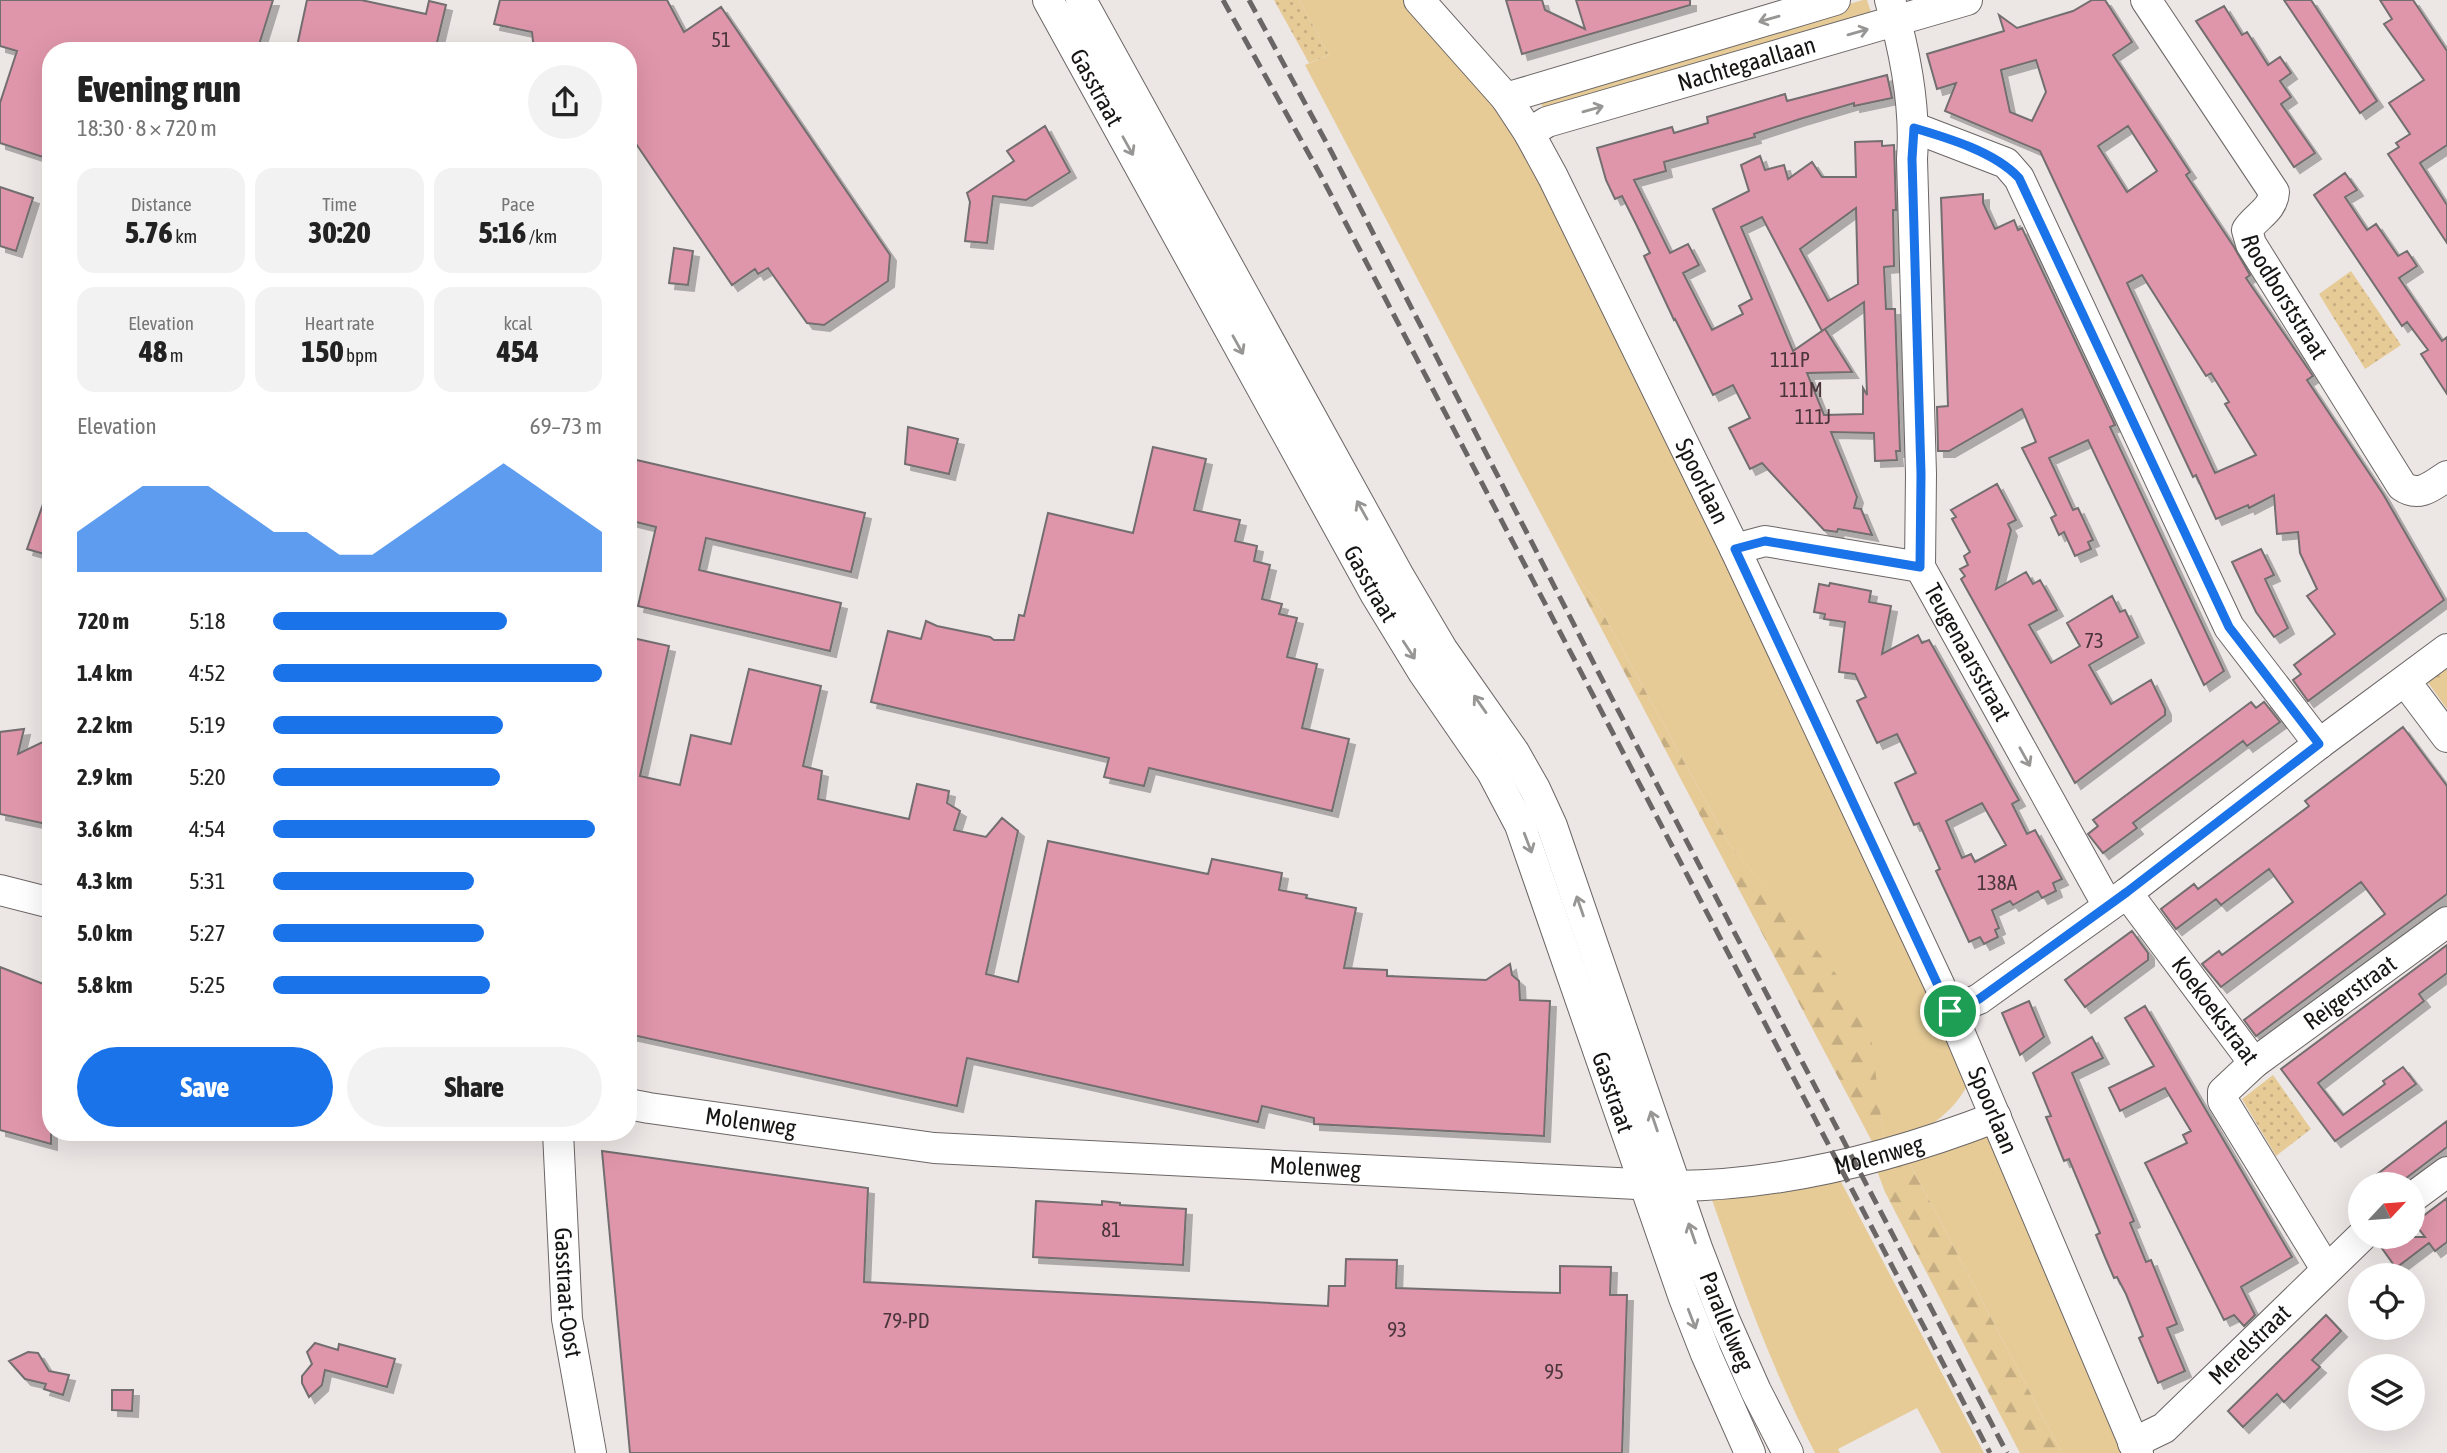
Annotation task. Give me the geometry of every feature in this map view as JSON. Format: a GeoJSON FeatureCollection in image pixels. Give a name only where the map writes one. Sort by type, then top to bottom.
{"type":"FeatureCollection","features":[{"type":"Feature","properties":{"kind":"street","name":"Gasstraat"},"geometry":{"type":"LineString","coordinates":[[1048,0],[1376,595],[1423,672],[1475,745],[1507,797],[1536,865],[1645,1185]]}},
{"type":"Feature","properties":{"kind":"street","name":"Gasstraat"},"geometry":{"type":"LineString","coordinates":[[1081,0],[1406,590],[1442,649],[1514,752],[1535,789],[1566,865],[1676,1186]]}},
{"type":"Feature","properties":{"kind":"street","name":"Spoorlaan"},"geometry":{"type":"LineString","coordinates":[[1419,0],[1506,99],[1529,133],[1553,177],[1735,549],[1950,1011],[2135,1448]]}},
{"type":"Feature","properties":{"kind":"street","name":"Nachtegaallaan"},"geometry":{"type":"LineString","coordinates":[[1506,99],[1835,0]]}},
{"type":"Feature","properties":{"kind":"street","name":"Nachtegaallaan"},"geometry":{"type":"LineString","coordinates":[[1529,133],[1547,122],[1893,10],[1967,0]]}},
{"type":"Feature","properties":{"kind":"street","name":"Roodborststraat"},"geometry":{"type":"LineString","coordinates":[[2146,0],[2274,192],[2270,207],[2255,218],[2247,230],[2251,244],[2402,486],[2411,492],[2422,491],[2447,476]]}},
{"type":"Feature","properties":{"kind":"street","name":"Teugenaarsstraat"},"geometry":{"type":"LineString","coordinates":[[1893,10],[1914,128],[1912,159],[1921,474],[1920,567],[2118,899]]}},
{"type":"Feature","properties":{"kind":"street"},"geometry":{"type":"LineString","coordinates":[[1914,128],[1939,135],[2006,163],[2019,178],[2229,627],[2319,744]]}},
{"type":"Feature","properties":{"kind":"street"},"geometry":{"type":"LineString","coordinates":[[1735,549],[1765,541],[1920,567]]}},
{"type":"Feature","properties":{"kind":"street"},"geometry":{"type":"LineString","coordinates":[[1950,1011],[1979,999],[2118,899],[2447,649]]}},
{"type":"Feature","properties":{"kind":"street"},"geometry":{"type":"LineString","coordinates":[[2405,681],[2447,737]]}},
{"type":"Feature","properties":{"kind":"street"},"geometry":{"type":"LineString","coordinates":[[0,890],[42,901]]}},
{"type":"Feature","properties":{"kind":"street","name":"Koekoekstraat"},"geometry":{"type":"LineString","coordinates":[[2118,899],[2254,1063],[2223,1092],[2223,1101],[2326,1269]]}},
{"type":"Feature","properties":{"kind":"street","name":"Reigerstraat"},"geometry":{"type":"LineString","coordinates":[[2254,1063],[2447,922]]}},
{"type":"Feature","properties":{"kind":"street","name":"Molenweg"},"geometry":{"type":"LineString","coordinates":[[637,1106],[934,1148],[1676,1186],[1760,1181],[1814,1171],[1882,1156],[1945,1137],[1996,1117]]}},
{"type":"Feature","properties":{"kind":"street","name":"Gasstraat-Oost"},"geometry":{"type":"LineString","coordinates":[[558,1141],[566,1311],[591,1453]]}},
{"type":"Feature","properties":{"kind":"street"},"geometry":{"type":"LineString","coordinates":[[2426,1187],[2447,1172]]}},
{"type":"Feature","properties":{"kind":"street","name":"Parallelweg"},"geometry":{"type":"LineString","coordinates":[[1645,1185],[1697,1332],[1750,1453]]}},
{"type":"Feature","properties":{"kind":"street","name":"Parallelweg"},"geometry":{"type":"LineString","coordinates":[[1676,1186],[1725,1321],[1756,1391],[1788,1453]]}},
{"type":"Feature","properties":{"kind":"street","name":"Merelstraat"},"geometry":{"type":"LineString","coordinates":[[2135,1448],[2164,1428],[2348,1249]]}},
{"type":"Feature","properties":{"kind":"green space"},"geometry":{"type":"Polygon","coordinates":[[[1274,0],[1299,0],[1329,55],[1309,63],[1274,0]]]}},
{"type":"Feature","properties":{"kind":"green space"},"geometry":{"type":"Polygon","coordinates":[[[1299,0],[1406,0],[1533,146],[1970,1079],[1956,1103],[1946,1113],[1911,1137],[1885,1148],[1867,1013],[1728,842],[1595,599],[1571,571],[1305,65],[1329,55],[1299,0]]]}},
{"type":"Feature","properties":{"kind":"green space"},"geometry":{"type":"Polygon","coordinates":[[[1867,0],[1873,18],[1546,114],[1537,95],[1867,0]]]}},
{"type":"Feature","properties":{"kind":"green space"},"geometry":{"type":"Polygon","coordinates":[[[2351,271],[2401,345],[2365,369],[2319,294],[2351,271]]]}},
{"type":"Feature","properties":{"kind":"green space"},"geometry":{"type":"Polygon","coordinates":[[[1571,571],[1595,599],[1728,842],[1868,1013],[1885,1148],[1877,1151],[1571,571]]]}},
{"type":"Feature","properties":{"kind":"green space"},"geometry":{"type":"Polygon","coordinates":[[[2447,661],[2447,709],[2424,677],[2447,661]]]}},
{"type":"Feature","properties":{"kind":"green space"},"geometry":{"type":"Polygon","coordinates":[[[2273,1075],[2311,1129],[2276,1156],[2242,1099],[2273,1075]]]}},
{"type":"Feature","properties":{"kind":"green space"},"geometry":{"type":"Polygon","coordinates":[[[1998,1133],[2130,1453],[2062,1453],[1908,1160],[1998,1133]]]}},
{"type":"Feature","properties":{"kind":"green space"},"geometry":{"type":"Polygon","coordinates":[[[1908,1160],[2062,1453],[2020,1453],[1885,1192],[1876,1168],[1908,1160]]]}},
{"type":"Feature","properties":{"kind":"green space"},"geometry":{"type":"Polygon","coordinates":[[[1839,1178],[1984,1453],[1941,1453],[1917,1408],[1838,1449],[1840,1453],[1815,1453],[1771,1358],[1710,1194],[1839,1178]]]}},
{"type":"Feature","properties":{"kind":"building"},"geometry":{"type":"Polygon","coordinates":[[[0,0],[273,0],[260,42],[42,42],[42,157],[0,143],[0,103],[17,51],[0,46],[0,0]]]}},
{"type":"Feature","properties":{"kind":"building"},"geometry":{"type":"Polygon","coordinates":[[[307,0],[361,0],[426,14],[429,1],[446,5],[437,42],[298,42],[307,0]]]}},
{"type":"Feature","properties":{"kind":"building"},"geometry":{"type":"Polygon","coordinates":[[[500,0],[667,0],[684,32],[721,7],[890,255],[888,281],[824,325],[807,323],[768,268],[758,274],[755,269],[732,285],[637,145],[637,42],[533,42],[532,32],[494,24],[500,0]]]}},
{"type":"Feature","properties":{"kind":"building"},"geometry":{"type":"Polygon","coordinates":[[[1506,0],[1542,0],[1545,10],[1585,29],[1576,0],[1690,0],[1690,5],[1522,54],[1506,0]]]}},
{"type":"Feature","properties":{"kind":"building"},"geometry":{"type":"Polygon","coordinates":[[[2092,0],[2105,0],[2132,42],[2113,55],[2190,172],[2186,175],[2250,275],[2246,278],[2313,376],[2307,380],[2383,494],[2444,600],[2308,701],[2293,680],[2301,674],[2294,665],[2335,634],[2307,596],[2317,589],[2300,553],[2298,532],[2277,534],[2274,495],[2249,508],[2248,505],[2216,519],[2196,475],[2193,477],[2040,151],[1945,111],[1956,83],[1937,89],[1927,54],[2004,31],[1999,15],[2017,28],[2073,11],[2092,0]],[[2036,60],[2001,70],[2010,112],[2032,121],[2046,92],[2036,60]],[[2128,126],[2098,146],[2127,192],[2157,171],[2128,126]],[[2142,275],[2127,283],[2215,473],[2256,455],[2225,404],[2229,402],[2211,373],[2206,376],[2142,275]]]}},
{"type":"Feature","properties":{"kind":"building"},"geometry":{"type":"Polygon","coordinates":[[[2284,0],[2311,0],[2377,101],[2360,113],[2284,0]]]}},
{"type":"Feature","properties":{"kind":"building"},"geometry":{"type":"Polygon","coordinates":[[[2380,0],[2413,0],[2447,51],[2447,145],[2420,163],[2447,205],[2447,243],[2388,154],[2399,147],[2396,143],[2410,134],[2389,103],[2424,80],[2384,24],[2392,19],[2380,0]]]}},
{"type":"Feature","properties":{"kind":"building"},"geometry":{"type":"Polygon","coordinates":[[[2224,6],[2242,35],[2247,32],[2268,65],[2280,57],[2291,73],[2280,81],[2291,97],[2281,104],[2315,153],[2294,167],[2196,21],[2224,6]]]}},
{"type":"Feature","properties":{"kind":"building"},"geometry":{"type":"Polygon","coordinates":[[[1887,75],[1892,98],[1854,106],[1854,103],[1754,134],[1755,137],[1664,162],[1666,171],[1634,180],[1670,253],[1688,244],[1699,265],[1683,273],[1712,330],[1743,314],[1739,306],[1752,299],[1713,209],[1749,191],[1741,165],[1760,156],[1765,170],[1784,165],[1788,179],[1812,162],[1822,177],[1856,177],[1855,142],[1882,141],[1882,146],[1894,145],[1894,266],[1884,267],[1886,309],[1895,309],[1900,451],[1896,451],[1897,460],[1875,461],[1874,433],[1831,432],[1857,497],[1854,508],[1861,509],[1872,535],[1838,529],[1837,532],[1824,530],[1762,463],[1750,469],[1729,428],[1750,418],[1733,385],[1713,395],[1644,256],[1650,253],[1636,224],[1622,196],[1615,199],[1606,180],[1597,148],[1672,127],[1674,133],[1708,123],[1707,117],[1785,94],[1787,101],[1887,75]],[[1856,208],[1800,249],[1828,301],[1858,284],[1856,208]],[[1762,217],[1741,227],[1793,351],[1825,329],[1852,372],[1807,373],[1824,415],[1863,414],[1863,388],[1867,395],[1864,302],[1822,331],[1762,217]]]}},
{"type":"Feature","properties":{"kind":"building"},"geometry":{"type":"Polygon","coordinates":[[[1045,126],[1070,172],[1026,200],[993,196],[987,243],[965,241],[970,202],[967,193],[1014,161],[1007,151],[1045,126]]]}},
{"type":"Feature","properties":{"kind":"building"},"geometry":{"type":"Polygon","coordinates":[[[2345,173],[2357,190],[2345,197],[2367,230],[2376,224],[2398,256],[2407,251],[2417,266],[2399,278],[2442,341],[2447,337],[2447,394],[2421,354],[2428,350],[2407,322],[2402,326],[2314,195],[2345,173]]]}},
{"type":"Feature","properties":{"kind":"building"},"geometry":{"type":"Polygon","coordinates":[[[0,187],[33,198],[16,251],[0,246],[0,187]]]}},
{"type":"Feature","properties":{"kind":"building"},"geometry":{"type":"Polygon","coordinates":[[[1983,194],[1983,203],[1995,229],[2014,220],[2018,230],[2022,228],[2115,425],[2110,427],[2224,671],[2204,685],[2088,440],[2049,458],[2073,510],[2078,508],[2093,540],[2088,542],[2091,549],[2075,556],[2064,532],[2059,535],[2051,518],[2056,515],[2022,448],[2036,442],[2022,409],[1949,451],[1938,451],[1937,407],[1948,406],[1941,198],[1983,194]]]}},
{"type":"Feature","properties":{"kind":"building"},"geometry":{"type":"Polygon","coordinates":[[[674,248],[693,251],[688,285],[669,283],[674,248]]]}},
{"type":"Feature","properties":{"kind":"building"},"geometry":{"type":"Polygon","coordinates":[[[908,427],[958,439],[949,474],[905,464],[908,427]]]}},
{"type":"Feature","properties":{"kind":"building"},"geometry":{"type":"Polygon","coordinates":[[[1153,447],[1206,459],[1194,510],[1240,520],[1235,541],[1257,546],[1254,561],[1270,565],[1262,599],[1282,604],[1279,614],[1297,618],[1287,657],[1317,664],[1302,728],[1349,739],[1332,811],[1149,768],[1144,786],[1104,777],[1109,758],[871,702],[888,631],[921,639],[926,621],[994,640],[1014,640],[1019,615],[1024,616],[1048,513],[1133,533],[1153,447]]]}},
{"type":"Feature","properties":{"kind":"building"},"geometry":{"type":"Polygon","coordinates":[[[637,460],[865,513],[851,572],[706,538],[699,570],[841,603],[830,651],[638,606],[656,527],[637,522],[637,460]]]}},
{"type":"Feature","properties":{"kind":"building"},"geometry":{"type":"Polygon","coordinates":[[[1997,484],[2016,520],[2008,524],[2011,530],[1996,589],[2026,572],[2033,584],[2040,580],[2057,610],[2029,625],[2051,663],[2080,646],[2067,623],[2112,596],[2120,612],[2125,610],[2138,637],[2089,665],[2111,704],[2151,680],[2165,709],[2165,715],[2075,783],[1961,579],[1965,576],[1960,569],[1968,565],[1964,556],[1970,552],[1952,519],[1956,517],[1951,510],[1997,484]]]}},
{"type":"Feature","properties":{"kind":"building"},"geometry":{"type":"Polygon","coordinates":[[[42,507],[42,553],[27,549],[42,507]]]}},
{"type":"Feature","properties":{"kind":"building"},"geometry":{"type":"Polygon","coordinates":[[[2261,549],[2274,575],[2265,579],[2288,628],[2274,637],[2256,612],[2232,562],[2261,549]]]}},
{"type":"Feature","properties":{"kind":"building"},"geometry":{"type":"Polygon","coordinates":[[[1830,583],[1871,591],[1869,602],[1891,606],[1882,654],[1918,635],[1922,643],[1929,640],[2019,800],[2012,804],[2027,834],[2035,830],[2062,879],[2053,883],[2056,891],[2042,898],[2038,891],[2013,905],[2010,901],[1992,910],[1999,928],[1995,930],[1998,937],[1984,944],[1980,937],[1969,942],[1936,871],[1940,869],[1919,823],[1914,825],[1895,783],[1916,773],[1897,734],[1877,743],[1857,701],[1866,697],[1855,674],[1839,672],[1845,622],[1824,619],[1825,614],[1814,612],[1819,584],[1829,586],[1830,583]],[[1982,803],[1946,821],[1962,858],[1971,854],[1975,862],[2006,845],[1982,803]]]}},
{"type":"Feature","properties":{"kind":"building"},"geometry":{"type":"Polygon","coordinates":[[[637,639],[669,646],[640,776],[680,785],[691,735],[731,744],[749,669],[821,686],[803,766],[822,771],[818,799],[909,819],[917,784],[949,791],[947,803],[960,811],[954,830],[986,837],[1002,818],[1018,831],[986,974],[1018,982],[1048,841],[1208,874],[1212,859],[1282,873],[1279,890],[1356,908],[1344,968],[1387,970],[1387,976],[1486,980],[1510,964],[1512,975],[1519,981],[1520,1000],[1550,1001],[1544,1136],[1314,1124],[1314,1118],[1262,1106],[1258,1122],[967,1058],[957,1106],[637,1036],[637,639]]]}},
{"type":"Feature","properties":{"kind":"building"},"geometry":{"type":"Polygon","coordinates":[[[2251,702],[2256,708],[2264,702],[2280,722],[2247,746],[2243,741],[2133,823],[2137,828],[2103,853],[2088,834],[2098,826],[2093,820],[2251,702]]]}},
{"type":"Feature","properties":{"kind":"building"},"geometry":{"type":"Polygon","coordinates":[[[2403,727],[2447,786],[2447,894],[2256,1036],[2244,1020],[2385,914],[2361,882],[2221,987],[2202,964],[2219,951],[2222,955],[2293,902],[2269,869],[2221,905],[2216,899],[2176,929],[2161,909],[2194,884],[2198,889],[2309,806],[2305,801],[2403,727]]]}},
{"type":"Feature","properties":{"kind":"building"},"geometry":{"type":"Polygon","coordinates":[[[24,729],[18,754],[42,742],[42,823],[0,814],[0,732],[24,729]]]}},
{"type":"Feature","properties":{"kind":"building"},"geometry":{"type":"Polygon","coordinates":[[[2132,931],[2148,953],[2148,960],[2085,1007],[2065,980],[2132,931]]]}},
{"type":"Feature","properties":{"kind":"building"},"geometry":{"type":"Polygon","coordinates":[[[2447,945],[2447,973],[2419,994],[2424,1001],[2318,1083],[2343,1115],[2403,1067],[2416,1084],[2335,1141],[2281,1069],[2447,945]]]}},
{"type":"Feature","properties":{"kind":"building"},"geometry":{"type":"Polygon","coordinates":[[[0,967],[42,983],[42,1141],[51,1141],[51,1144],[0,1130],[0,967]]]}},
{"type":"Feature","properties":{"kind":"building"},"geometry":{"type":"Polygon","coordinates":[[[2029,1001],[2044,1037],[2020,1055],[2002,1013],[2029,1001]]]}},
{"type":"Feature","properties":{"kind":"building"},"geometry":{"type":"Polygon","coordinates":[[[2145,1006],[2292,1257],[2241,1287],[2255,1315],[2244,1326],[2234,1315],[2224,1320],[2145,1163],[2187,1143],[2183,1135],[2191,1131],[2165,1088],[2120,1111],[2109,1088],[2154,1066],[2125,1018],[2145,1006]]]}},
{"type":"Feature","properties":{"kind":"building"},"geometry":{"type":"Polygon","coordinates":[[[2092,1037],[2103,1058],[2072,1073],[2134,1221],[2130,1223],[2146,1262],[2151,1260],[2177,1324],[2167,1328],[2185,1371],[2158,1383],[2139,1338],[2143,1336],[2126,1294],[2117,1277],[2114,1278],[2096,1235],[2100,1233],[2069,1159],[2064,1161],[2046,1117],[2051,1116],[2033,1073],[2092,1037]]]}},
{"type":"Feature","properties":{"kind":"building"},"geometry":{"type":"Polygon","coordinates":[[[2447,1121],[2447,1147],[2414,1172],[2380,1172],[2447,1121]]]}},
{"type":"Feature","properties":{"kind":"building"},"geometry":{"type":"Polygon","coordinates":[[[602,1151],[868,1188],[864,1282],[1328,1306],[1329,1286],[1345,1286],[1346,1259],[1397,1260],[1396,1288],[1514,1292],[1560,1293],[1560,1266],[1611,1267],[1610,1295],[1627,1295],[1622,1453],[630,1453],[602,1151]]]}},
{"type":"Feature","properties":{"kind":"building"},"geometry":{"type":"Polygon","coordinates":[[[2447,1198],[2447,1242],[2435,1251],[2429,1243],[2426,1245],[2426,1214],[2447,1198]]]}},
{"type":"Feature","properties":{"kind":"building"},"geometry":{"type":"Polygon","coordinates":[[[1036,1201],[1102,1205],[1102,1201],[1120,1205],[1186,1209],[1183,1265],[1033,1257],[1036,1201]]]}},
{"type":"Feature","properties":{"kind":"building"},"geometry":{"type":"Polygon","coordinates":[[[2383,1250],[2420,1250],[2403,1263],[2392,1263],[2383,1250]]]}},
{"type":"Feature","properties":{"kind":"building"},"geometry":{"type":"Polygon","coordinates":[[[2326,1315],[2341,1331],[2312,1360],[2320,1367],[2284,1402],[2277,1394],[2243,1427],[2228,1411],[2326,1315]]]}},
{"type":"Feature","properties":{"kind":"building"},"geometry":{"type":"Polygon","coordinates":[[[315,1343],[338,1350],[339,1344],[395,1359],[387,1387],[325,1370],[322,1385],[309,1397],[302,1383],[302,1376],[312,1364],[307,1352],[315,1343]]]}},
{"type":"Feature","properties":{"kind":"building"},"geometry":{"type":"Polygon","coordinates":[[[28,1352],[38,1353],[49,1371],[69,1375],[63,1395],[44,1389],[46,1384],[25,1379],[9,1361],[28,1352]]]}},
{"type":"Feature","properties":{"kind":"building"},"geometry":{"type":"Polygon","coordinates":[[[112,1390],[133,1390],[132,1411],[112,1410],[112,1390]]]}},
{"type":"Feature","properties":{"kind":"railway"},"geometry":{"type":"LineString","coordinates":[[1223,0],[1320,174],[1990,1453]]}},
{"type":"Feature","properties":{"kind":"railway"},"geometry":{"type":"LineString","coordinates":[[1249,0],[1332,153],[1607,689],[2007,1453]]}},
{"type":"Feature","properties":{"kind":"route"},"geometry":{"type":"LineString","coordinates":[[1914,128],[1939,135],[2006,163],[2019,178],[2229,627],[2319,744],[2127,892],[1979,999],[1950,1011],[1735,549],[1765,541],[1920,567],[1921,474],[1912,159],[1914,128]]}}]}
